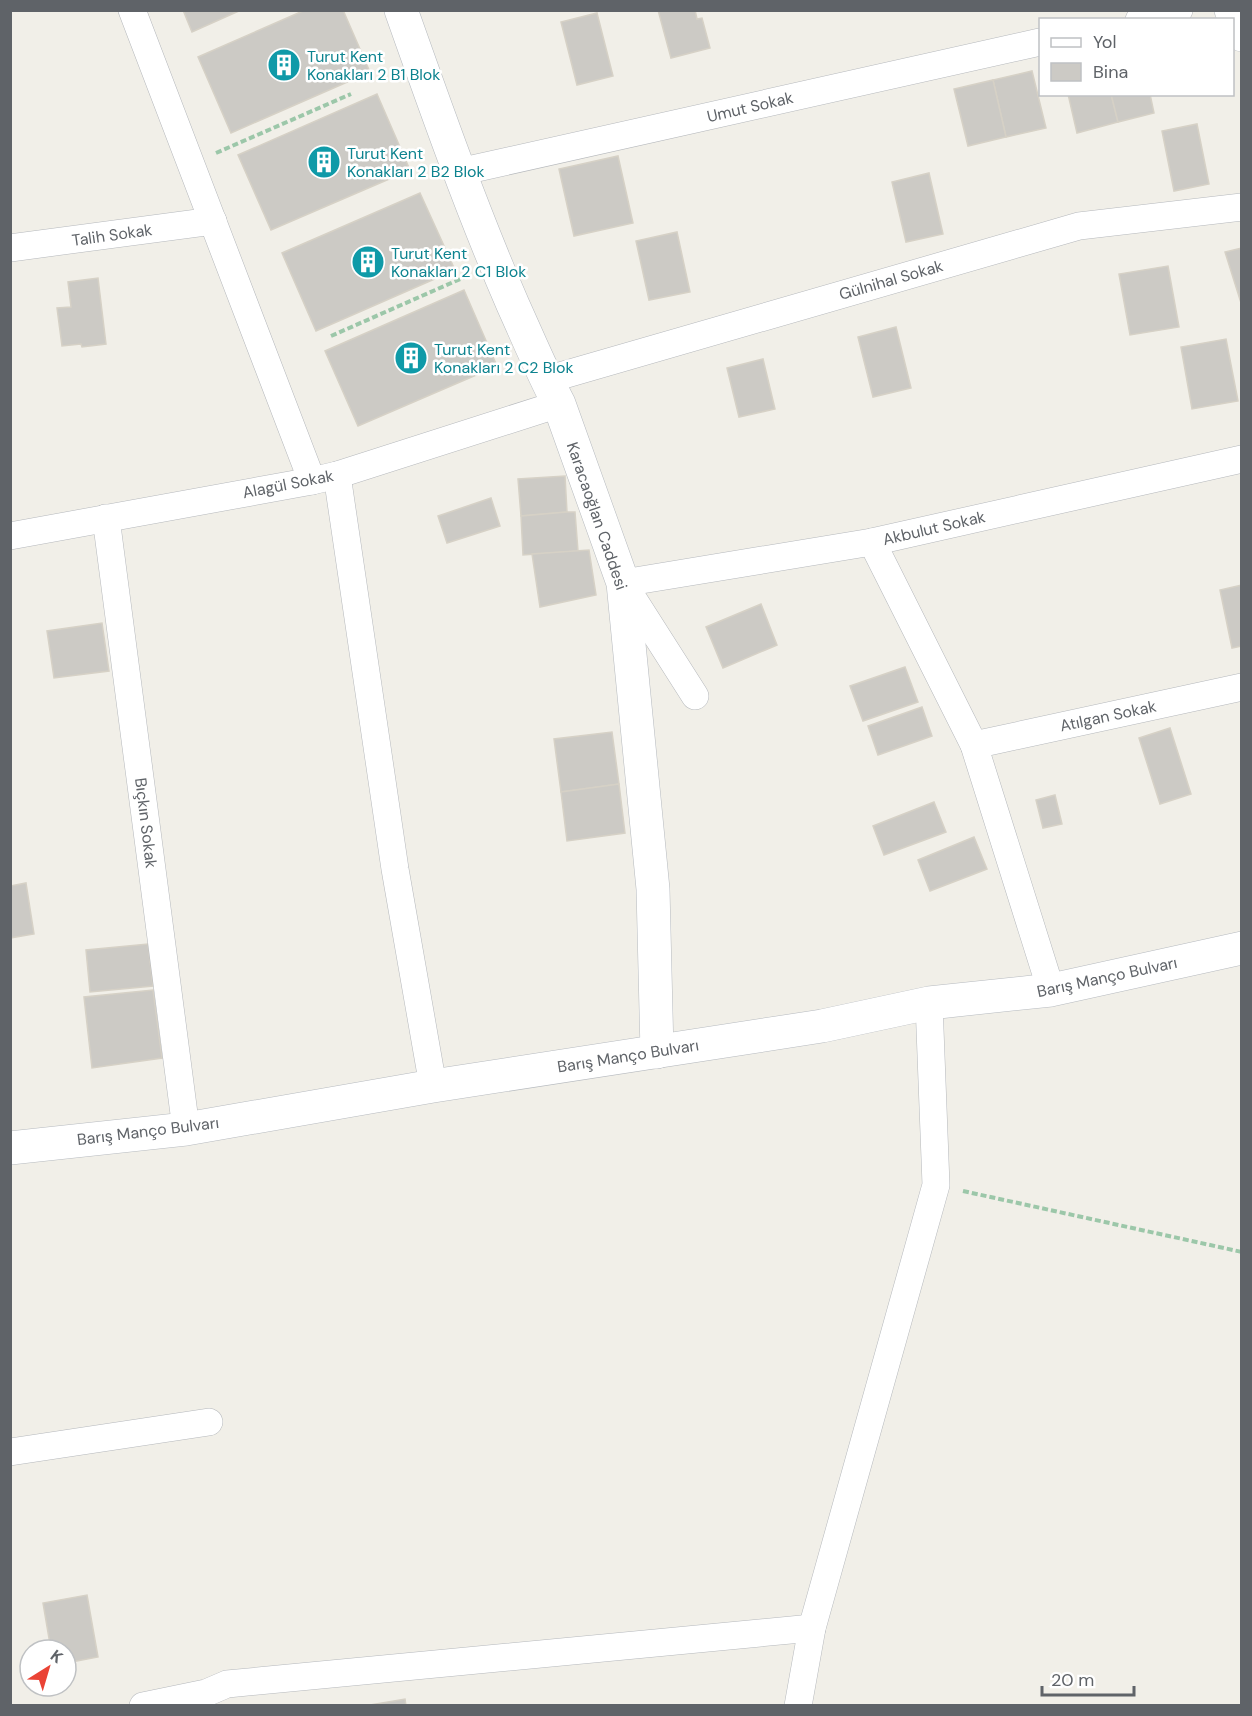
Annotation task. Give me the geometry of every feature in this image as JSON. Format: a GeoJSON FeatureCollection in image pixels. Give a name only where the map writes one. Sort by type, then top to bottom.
{"type":"FeatureCollection","features":[{"type":"Feature","properties":{"kind":"street"},"geometry":{"type":"LineString","coordinates":[[132,10],[312,482]]}},
{"type":"Feature","properties":{"kind":"street","name":"Karacaoğlan Caddesi"},"geometry":{"type":"LineString","coordinates":[[400,10],[459,172],[496,265],[552,392],[624,583],[653,889],[657,1052]]}},
{"type":"Feature","properties":{"kind":"street"},"geometry":{"type":"LineString","coordinates":[[1147,18],[1179,10]]}},
{"type":"Feature","properties":{"kind":"street"},"geometry":{"type":"LineString","coordinates":[[1232,10],[1242,34]]}},
{"type":"Feature","properties":{"kind":"street","name":"Umut Sokak"},"geometry":{"type":"LineString","coordinates":[[459,172],[1039,42]]}},
{"type":"Feature","properties":{"kind":"street","name":"Gülnihal Sokak"},"geometry":{"type":"LineString","coordinates":[[552,392],[1079,225],[1242,207]]}},
{"type":"Feature","properties":{"kind":"street","name":"Talih Sokak"},"geometry":{"type":"LineString","coordinates":[[10,249],[213,221]]}},
{"type":"Feature","properties":{"kind":"street","name":"Alagül Sokak"},"geometry":{"type":"LineString","coordinates":[[10,536],[312,482],[338,475],[552,392]]}},
{"type":"Feature","properties":{"kind":"street","name":"Akbulut Sokak"},"geometry":{"type":"LineString","coordinates":[[624,583],[872,542],[1242,459]]}},
{"type":"Feature","properties":{"kind":"street"},"geometry":{"type":"LineString","coordinates":[[338,475],[395,869],[433,1086]]}},
{"type":"Feature","properties":{"kind":"street","name":"Bıçkın Sokak"},"geometry":{"type":"LineString","coordinates":[[106,518],[186,1129]]}},
{"type":"Feature","properties":{"kind":"street"},"geometry":{"type":"LineString","coordinates":[[872,542],[974,745],[1051,990]]}},
{"type":"Feature","properties":{"kind":"street"},"geometry":{"type":"LineString","coordinates":[[624,583],[694,696]]}},
{"type":"Feature","properties":{"kind":"street","name":"Atılgan Sokak"},"geometry":{"type":"LineString","coordinates":[[974,745],[1242,687]]}},
{"type":"Feature","properties":{"kind":"street","name":"Barış Manço Bulvarı"},"geometry":{"type":"LineString","coordinates":[[10,1148],[186,1129],[433,1086],[822,1026],[929,1003],[1051,990],[1242,948]]}},
{"type":"Feature","properties":{"kind":"street"},"geometry":{"type":"LineString","coordinates":[[798,1706],[812,1628],[936,1185],[929,1003]]}},
{"type":"Feature","properties":{"kind":"street"},"geometry":{"type":"LineString","coordinates":[[10,1452],[209,1422]]}},
{"type":"Feature","properties":{"kind":"street"},"geometry":{"type":"LineString","coordinates":[[143,1706],[206,1694],[226,1684],[812,1628]]}},
{"type":"Feature","properties":{"kind":"path"},"geometry":{"type":"LineString","coordinates":[[191,164],[351,94]]}},
{"type":"Feature","properties":{"kind":"path"},"geometry":{"type":"LineString","coordinates":[[331,336],[496,265]]}},
{"type":"Feature","properties":{"kind":"path"},"geometry":{"type":"LineString","coordinates":[[936,1185],[1242,1252]]}},
{"type":"Feature","properties":{"kind":"building"},"geometry":{"type":"Polygon","coordinates":[[[183,10],[241,10],[192,32],[183,10]]]}},
{"type":"Feature","properties":{"kind":"building","name":"Turut Kent Konakları 2 B1 Blok"},"geometry":{"type":"Polygon","coordinates":[[[305,10],[343,10],[370,72],[231,133],[198,57],[305,10]]]}},
{"type":"Feature","properties":{"kind":"building"},"geometry":{"type":"Polygon","coordinates":[[[658,10],[695,10],[697,19],[702,18],[710,48],[671,58],[658,10]]]}},
{"type":"Feature","properties":{"kind":"building"},"geometry":{"type":"Polygon","coordinates":[[[597,13],[613,76],[577,85],[561,22],[597,13]]]}},
{"type":"Feature","properties":{"kind":"building"},"geometry":{"type":"Polygon","coordinates":[[[1032,71],[1046,128],[1006,137],[993,80],[1032,71]]]}},
{"type":"Feature","properties":{"kind":"building"},"geometry":{"type":"Polygon","coordinates":[[[993,80],[1006,137],[968,146],[954,89],[993,80]]]}},
{"type":"Feature","properties":{"kind":"building","name":"Turut Kent Konakları 2 B2 Blok"},"geometry":{"type":"Polygon","coordinates":[[[377,94],[410,170],[271,230],[238,155],[377,94]]]}},
{"type":"Feature","properties":{"kind":"building"},"geometry":{"type":"Polygon","coordinates":[[[1068,96],[1112,96],[1118,122],[1077,133],[1068,96]]]}},
{"type":"Feature","properties":{"kind":"building"},"geometry":{"type":"Polygon","coordinates":[[[1112,96],[1150,96],[1154,113],[1118,122],[1112,96]]]}},
{"type":"Feature","properties":{"kind":"building"},"geometry":{"type":"Polygon","coordinates":[[[1197,124],[1209,184],[1174,191],[1162,131],[1197,124]]]}},
{"type":"Feature","properties":{"kind":"building"},"geometry":{"type":"Polygon","coordinates":[[[618,156],[633,223],[574,236],[559,169],[618,156]]]}},
{"type":"Feature","properties":{"kind":"building"},"geometry":{"type":"Polygon","coordinates":[[[929,173],[943,234],[906,242],[892,182],[929,173]]]}},
{"type":"Feature","properties":{"kind":"building","name":"Turut Kent Konakları 2 C1 Blok"},"geometry":{"type":"Polygon","coordinates":[[[420,193],[455,270],[316,331],[282,253],[420,193]]]}},
{"type":"Feature","properties":{"kind":"building"},"geometry":{"type":"Polygon","coordinates":[[[677,232],[690,292],[649,300],[636,241],[677,232]]]}},
{"type":"Feature","properties":{"kind":"building"},"geometry":{"type":"Polygon","coordinates":[[[1242,248],[1242,306],[1225,252],[1242,248]]]}},
{"type":"Feature","properties":{"kind":"building"},"geometry":{"type":"Polygon","coordinates":[[[1168,266],[1179,327],[1130,335],[1119,274],[1168,266]]]}},
{"type":"Feature","properties":{"kind":"building"},"geometry":{"type":"Polygon","coordinates":[[[98,278],[106,344],[82,347],[81,344],[62,346],[57,308],[71,307],[68,282],[98,278]]]}},
{"type":"Feature","properties":{"kind":"building","name":"Turut Kent Konakları 2 C2 Blok"},"geometry":{"type":"Polygon","coordinates":[[[464,290],[497,366],[358,426],[325,351],[464,290]]]}},
{"type":"Feature","properties":{"kind":"building"},"geometry":{"type":"Polygon","coordinates":[[[896,327],[911,388],[873,397],[858,337],[896,327]]]}},
{"type":"Feature","properties":{"kind":"building"},"geometry":{"type":"Polygon","coordinates":[[[1226,339],[1238,401],[1192,409],[1181,347],[1226,339]]]}},
{"type":"Feature","properties":{"kind":"building"},"geometry":{"type":"Polygon","coordinates":[[[763,359],[775,409],[739,417],[727,368],[763,359]]]}},
{"type":"Feature","properties":{"kind":"building"},"geometry":{"type":"Polygon","coordinates":[[[565,476],[567,512],[521,516],[518,479],[565,476]]]}},
{"type":"Feature","properties":{"kind":"building"},"geometry":{"type":"Polygon","coordinates":[[[491,498],[500,526],[447,543],[438,516],[491,498]]]}},
{"type":"Feature","properties":{"kind":"building"},"geometry":{"type":"Polygon","coordinates":[[[575,512],[578,551],[523,555],[521,516],[575,512]]]}},
{"type":"Feature","properties":{"kind":"building"},"geometry":{"type":"Polygon","coordinates":[[[589,550],[596,595],[540,607],[532,554],[589,550]]]}},
{"type":"Feature","properties":{"kind":"building"},"geometry":{"type":"Polygon","coordinates":[[[1242,585],[1242,646],[1232,648],[1220,590],[1242,585]]]}},
{"type":"Feature","properties":{"kind":"building"},"geometry":{"type":"Polygon","coordinates":[[[761,604],[777,645],[723,668],[706,627],[761,604]]]}},
{"type":"Feature","properties":{"kind":"building"},"geometry":{"type":"Polygon","coordinates":[[[102,623],[109,671],[54,678],[47,631],[102,623]]]}},
{"type":"Feature","properties":{"kind":"building"},"geometry":{"type":"Polygon","coordinates":[[[905,667],[918,702],[863,721],[850,686],[905,667]]]}},
{"type":"Feature","properties":{"kind":"building"},"geometry":{"type":"Polygon","coordinates":[[[922,707],[932,736],[878,755],[868,726],[922,707]]]}},
{"type":"Feature","properties":{"kind":"building"},"geometry":{"type":"Polygon","coordinates":[[[1170,728],[1191,794],[1160,804],[1139,738],[1170,728]]]}},
{"type":"Feature","properties":{"kind":"building"},"geometry":{"type":"Polygon","coordinates":[[[612,732],[619,784],[561,792],[554,739],[612,732]]]}},
{"type":"Feature","properties":{"kind":"building"},"geometry":{"type":"Polygon","coordinates":[[[619,784],[625,833],[567,841],[561,792],[619,784]]]}},
{"type":"Feature","properties":{"kind":"building"},"geometry":{"type":"Polygon","coordinates":[[[1055,795],[1062,824],[1043,828],[1036,800],[1055,795]]]}},
{"type":"Feature","properties":{"kind":"building"},"geometry":{"type":"Polygon","coordinates":[[[934,802],[946,832],[884,855],[873,826],[934,802]]]}},
{"type":"Feature","properties":{"kind":"building"},"geometry":{"type":"Polygon","coordinates":[[[974,837],[987,869],[930,891],[918,860],[974,837]]]}},
{"type":"Feature","properties":{"kind":"building"},"geometry":{"type":"Polygon","coordinates":[[[26,883],[34,934],[10,938],[10,886],[26,883]]]}},
{"type":"Feature","properties":{"kind":"building"},"geometry":{"type":"Polygon","coordinates":[[[148,944],[153,986],[90,992],[86,950],[148,944]]]}},
{"type":"Feature","properties":{"kind":"building"},"geometry":{"type":"Polygon","coordinates":[[[153,990],[162,1058],[92,1068],[84,997],[153,990]]]}},
{"type":"Feature","properties":{"kind":"building"},"geometry":{"type":"Polygon","coordinates":[[[87,1595],[98,1657],[78,1661],[78,1638],[49,1638],[43,1603],[87,1595]]]}},
{"type":"Feature","properties":{"kind":"building"},"geometry":{"type":"Polygon","coordinates":[[[405,1699],[406,1706],[364,1706],[405,1699]]]}},
{"type":"Feature","properties":{"kind":"place","name":"Turut Kent Konakları 2 B1 Blok"},"geometry":{"type":"Point","coordinates":[284,65]}},
{"type":"Feature","properties":{"kind":"place","name":"Turut Kent Konakları 2 B2 Blok"},"geometry":{"type":"Point","coordinates":[324,162]}},
{"type":"Feature","properties":{"kind":"place","name":"Turut Kent Konakları 2 C1 Blok"},"geometry":{"type":"Point","coordinates":[368,262]}},
{"type":"Feature","properties":{"kind":"place","name":"Turut Kent Konakları 2 C2 Blok"},"geometry":{"type":"Point","coordinates":[411,358]}}]}
